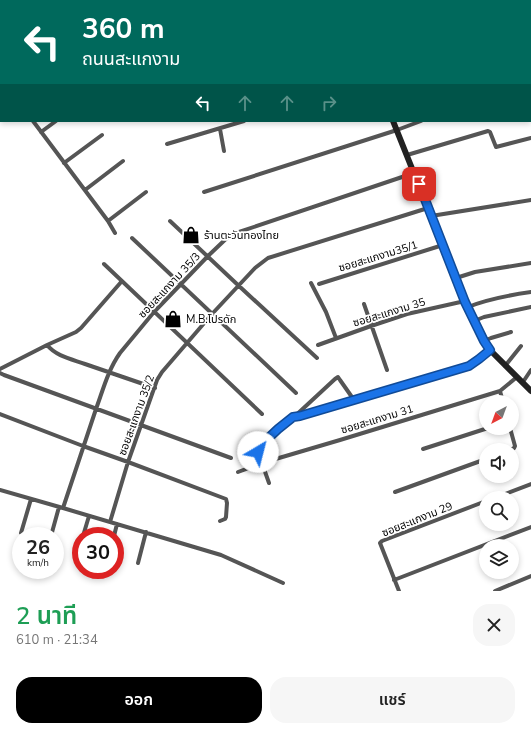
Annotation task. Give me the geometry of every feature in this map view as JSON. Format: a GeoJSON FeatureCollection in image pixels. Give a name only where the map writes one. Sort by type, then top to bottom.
{"type":"FeatureCollection","features":[{"type":"Feature","properties":{"kind":"street"},"geometry":{"type":"LineString","coordinates":[[34,122],[108,221],[115,233]]}},
{"type":"Feature","properties":{"kind":"street"},"geometry":{"type":"LineString","coordinates":[[42,132],[55,122]]}},
{"type":"Feature","properties":{"kind":"street"},"geometry":{"type":"LineString","coordinates":[[167,144],[241,122]]}},
{"type":"Feature","properties":{"kind":"street"},"geometry":{"type":"LineString","coordinates":[[393,122],[466,304],[484,341],[505,366],[531,391]]}},
{"type":"Feature","properties":{"kind":"street"},"geometry":{"type":"LineString","coordinates":[[204,192],[418,122]]}},
{"type":"Feature","properties":{"kind":"street"},"geometry":{"type":"LineString","coordinates":[[220,129],[224,151]]}},
{"type":"Feature","properties":{"kind":"street"},"geometry":{"type":"LineString","coordinates":[[407,155],[488,131],[490,132],[496,147],[531,138]]}},
{"type":"Feature","properties":{"kind":"street"},"geometry":{"type":"LineString","coordinates":[[64,163],[102,135]]}},
{"type":"Feature","properties":{"kind":"street"},"geometry":{"type":"LineString","coordinates":[[85,190],[122,161]]}},
{"type":"Feature","properties":{"kind":"street","name":"ซอยสะแกงาม 35/3"},"geometry":{"type":"LineString","coordinates":[[54,527],[115,360],[154,312],[208,256],[231,234],[414,173]]}},
{"type":"Feature","properties":{"kind":"street"},"geometry":{"type":"LineString","coordinates":[[108,221],[146,192]]}},
{"type":"Feature","properties":{"kind":"street"},"geometry":{"type":"LineString","coordinates":[[431,216],[531,200]]}},
{"type":"Feature","properties":{"kind":"street","name":"ซอยสะแกงาม 35/2"},"geometry":{"type":"LineString","coordinates":[[110,522],[128,462],[162,372],[212,314],[256,268],[268,258],[428,208]]}},
{"type":"Feature","properties":{"kind":"street"},"geometry":{"type":"LineString","coordinates":[[170,221],[317,358]]}},
{"type":"Feature","properties":{"kind":"street"},"geometry":{"type":"LineString","coordinates":[[132,238],[296,393]]}},
{"type":"Feature","properties":{"kind":"street","name":"ซอยสะแกงาม35/1"},"geometry":{"type":"LineString","coordinates":[[319,284],[443,245]]}},
{"type":"Feature","properties":{"kind":"street"},"geometry":{"type":"LineString","coordinates":[[456,278],[475,272],[531,263]]}},
{"type":"Feature","properties":{"kind":"street"},"geometry":{"type":"LineString","coordinates":[[104,264],[262,414]]}},
{"type":"Feature","properties":{"kind":"street"},"geometry":{"type":"LineString","coordinates":[[0,369],[46,345],[76,332],[122,281]]}},
{"type":"Feature","properties":{"kind":"street"},"geometry":{"type":"LineString","coordinates":[[311,283],[328,317],[336,338]]}},
{"type":"Feature","properties":{"kind":"street","name":"ซอยสะแกงาม 35"},"geometry":{"type":"LineString","coordinates":[[318,345],[407,314],[531,292]]}},
{"type":"Feature","properties":{"kind":"street"},"geometry":{"type":"LineString","coordinates":[[364,304],[387,370]]}},
{"type":"Feature","properties":{"kind":"street"},"geometry":{"type":"LineString","coordinates":[[474,321],[484,317],[531,307]]}},
{"type":"Feature","properties":{"kind":"street"},"geometry":{"type":"LineString","coordinates":[[484,341],[511,332]]}},
{"type":"Feature","properties":{"kind":"street"},"geometry":{"type":"LineString","coordinates":[[46,345],[58,354],[155,388]]}},
{"type":"Feature","properties":{"kind":"street"},"geometry":{"type":"LineString","coordinates":[[505,366],[521,346]]}},
{"type":"Feature","properties":{"kind":"street"},"geometry":{"type":"LineString","coordinates":[[293,417],[469,366],[490,350]]}},
{"type":"Feature","properties":{"kind":"street"},"geometry":{"type":"LineString","coordinates":[[523,382],[531,370]]}},
{"type":"Feature","properties":{"kind":"street"},"geometry":{"type":"LineString","coordinates":[[0,373],[4,376],[96,410],[231,458]]}},
{"type":"Feature","properties":{"kind":"street","name":"ซอยสะแกงาม 31"},"geometry":{"type":"LineString","coordinates":[[238,472],[262,462],[340,440],[500,391],[517,377]]}},
{"type":"Feature","properties":{"kind":"street"},"geometry":{"type":"LineString","coordinates":[[269,483],[258,452],[258,448],[260,446],[335,379],[338,378],[340,380],[354,400]]}},
{"type":"Feature","properties":{"kind":"street"},"geometry":{"type":"LineString","coordinates":[[500,391],[501,395]]}},
{"type":"Feature","properties":{"kind":"street"},"geometry":{"type":"LineString","coordinates":[[0,414],[222,497],[227,500],[226,517],[220,521]]}},
{"type":"Feature","properties":{"kind":"street"},"geometry":{"type":"LineString","coordinates":[[423,449],[479,431]]}},
{"type":"Feature","properties":{"kind":"street"},"geometry":{"type":"LineString","coordinates":[[395,492],[479,462]]}},
{"type":"Feature","properties":{"kind":"street"},"geometry":{"type":"LineString","coordinates":[[513,491],[531,484]]}},
{"type":"Feature","properties":{"kind":"street"},"geometry":{"type":"LineString","coordinates":[[0,490],[221,555],[283,583]]}},
{"type":"Feature","properties":{"kind":"street"},"geometry":{"type":"LineString","coordinates":[[23,527],[31,499]]}},
{"type":"Feature","properties":{"kind":"street","name":"ซอยสะแกงาม 29"},"geometry":{"type":"LineString","coordinates":[[399,591],[380,543],[479,504]]}},
{"type":"Feature","properties":{"kind":"street"},"geometry":{"type":"LineString","coordinates":[[86,527],[89,516]]}},
{"type":"Feature","properties":{"kind":"street"},"geometry":{"type":"LineString","coordinates":[[394,580],[531,527]]}},
{"type":"Feature","properties":{"kind":"street"},"geometry":{"type":"LineString","coordinates":[[138,563],[146,532]]}},
{"type":"Feature","properties":{"kind":"street"},"geometry":{"type":"LineString","coordinates":[[495,591],[531,576]]}},
{"type":"Feature","properties":{"kind":"place","name":"ร้านตะวันทองไทย"},"geometry":{"type":"Point","coordinates":[191,235]}},
{"type":"Feature","properties":{"kind":"place","name":"M.B.โปรดัก"},"geometry":{"type":"Point","coordinates":[173,319]}},
{"type":"Feature","properties":{"kind":"route"},"geometry":{"type":"LineString","coordinates":[[258,452],[258,448],[293,417],[469,366],[490,350],[465,302],[419,184]]}}]}
